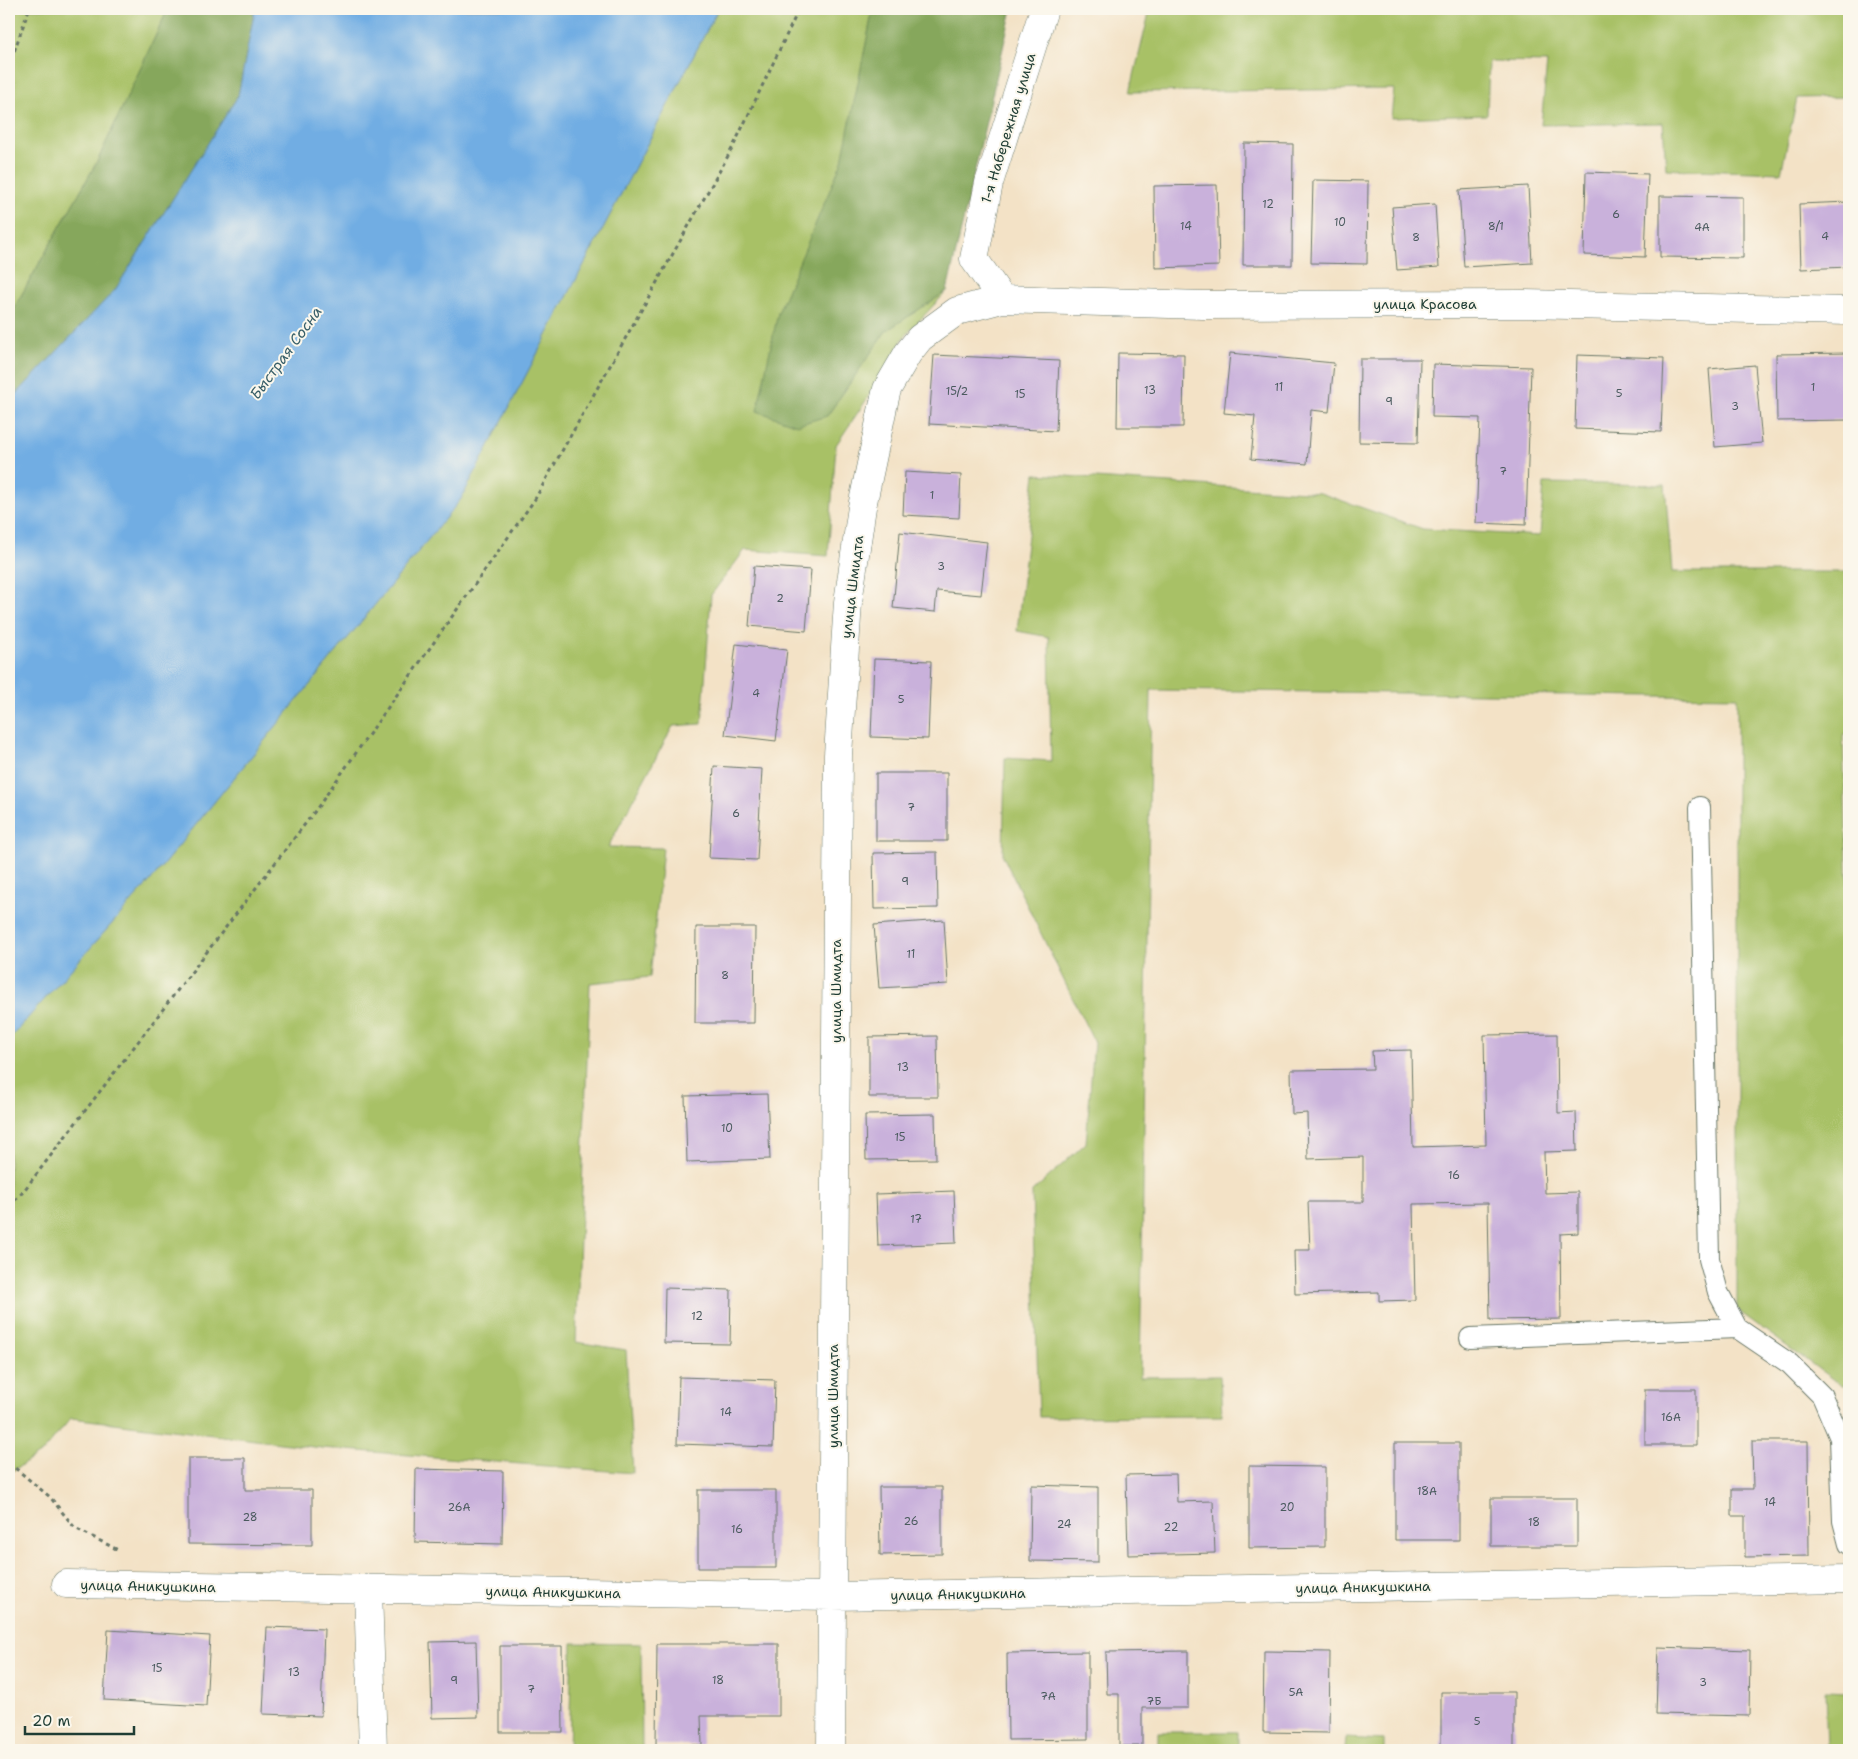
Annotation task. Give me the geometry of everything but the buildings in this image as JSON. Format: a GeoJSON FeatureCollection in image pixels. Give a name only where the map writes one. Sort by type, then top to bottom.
{"type":"FeatureCollection","features":[{"type":"Feature","properties":{"kind":"street","name":"1-я Набережная улица"},"geometry":{"type":"LineString","coordinates":[[1002,299],[974,259],[989,184],[1044,9]]}},
{"type":"Feature","properties":{"kind":"street","name":"улица Красова"},"geometry":{"type":"LineString","coordinates":[[1002,299],[1203,305],[1534,304],[1849,311]]}},
{"type":"Feature","properties":{"kind":"street","name":"улица Шмидта"},"geometry":{"type":"LineString","coordinates":[[831,1750],[838,755],[848,602],[871,455],[887,389],[898,366],[920,338],[957,310],[1002,299]]}},
{"type":"Feature","properties":{"kind":"street","name":"улица Аникушкина"},"geometry":{"type":"LineString","coordinates":[[66,1584],[832,1596],[1849,1579]]}},
{"type":"Feature","properties":{"kind":"street"},"geometry":{"type":"LineString","coordinates":[[368,1589],[373,1750]]}},
{"type":"Feature","properties":{"kind":"lane"},"geometry":{"type":"LineString","coordinates":[[1700,806],[1709,1259],[1718,1292],[1737,1328],[1790,1364],[1822,1396],[1840,1438],[1843,1521],[1849,1544]]}},
{"type":"Feature","properties":{"kind":"lane"},"geometry":{"type":"LineString","coordinates":[[1470,1338],[1737,1328]]}},
{"type":"Feature","properties":{"kind":"path"},"geometry":{"type":"LineString","coordinates":[[9,66],[29,9]]}},
{"type":"Feature","properties":{"kind":"path"},"geometry":{"type":"LineString","coordinates":[[9,1206],[22,1193],[315,811],[534,499],[733,147],[799,9]]}},
{"type":"Feature","properties":{"kind":"path"},"geometry":{"type":"LineString","coordinates":[[9,1463],[50,1497],[75,1528],[125,1554]]}},
{"type":"Feature","properties":{"kind":"green space"},"geometry":{"type":"Polygon","coordinates":[[[9,9],[168,9],[98,160],[9,317],[9,9]]]}},
{"type":"Feature","properties":{"kind":"green space"},"geometry":{"type":"Polygon","coordinates":[[[168,9],[255,9],[238,96],[115,290],[9,402],[9,317],[98,160],[168,9]]]}},
{"type":"Feature","properties":{"kind":"green space"},"geometry":{"type":"Polygon","coordinates":[[[718,9],[873,9],[843,161],[778,313],[827,416],[886,331],[947,291],[904,337],[875,387],[836,445],[828,556],[745,550],[711,595],[702,724],[673,726],[608,847],[663,848],[650,977],[590,983],[576,1342],[626,1350],[633,1473],[322,1448],[71,1418],[43,1452],[9,1473],[9,1039],[150,881],[461,499],[718,9]]]}},
{"type":"Feature","properties":{"kind":"green space"},"geometry":{"type":"Polygon","coordinates":[[[873,9],[1012,9],[947,291],[886,331],[827,416],[797,425],[757,411],[778,313],[842,161],[873,9]]]}},
{"type":"Feature","properties":{"kind":"green space"},"geometry":{"type":"Polygon","coordinates":[[[1150,9],[1849,9],[1849,97],[1797,98],[1781,173],[1666,169],[1663,123],[1541,125],[1547,62],[1489,61],[1487,115],[1391,118],[1394,89],[1130,92],[1150,9]]]}},
{"type":"Feature","properties":{"kind":"green space"},"geometry":{"type":"Polygon","coordinates":[[[1035,474],[1320,493],[1423,529],[1540,536],[1544,483],[1665,485],[1672,572],[1849,572],[1849,735],[1843,735],[1849,925],[1849,1386],[1842,1386],[1737,1310],[1737,697],[1151,690],[1140,1377],[1220,1376],[1222,1416],[1039,1417],[1032,1192],[1086,1143],[1094,1042],[1003,856],[1005,758],[1051,761],[1049,637],[1017,631],[1035,474]]]}},
{"type":"Feature","properties":{"kind":"green space"},"geometry":{"type":"Polygon","coordinates":[[[572,1643],[641,1644],[642,1750],[569,1750],[572,1643]]]}},
{"type":"Feature","properties":{"kind":"green space"},"geometry":{"type":"Polygon","coordinates":[[[1825,1691],[1849,1692],[1849,1750],[1792,1750],[1827,1748],[1825,1691]]]}},
{"type":"Feature","properties":{"kind":"green space"},"geometry":{"type":"Polygon","coordinates":[[[1158,1732],[1238,1732],[1238,1750],[1158,1750],[1158,1732]]]}},
{"type":"Feature","properties":{"kind":"green space"},"geometry":{"type":"Polygon","coordinates":[[[1346,1738],[1384,1740],[1384,1750],[1345,1750],[1346,1738]]]}},
{"type":"Feature","properties":{"kind":"water","name":"Быстрая Сосна"},"geometry":{"type":"Polygon","coordinates":[[[255,9],[718,9],[461,499],[150,881],[9,1039],[9,402],[115,290],[238,96],[255,9]]]}}]}
